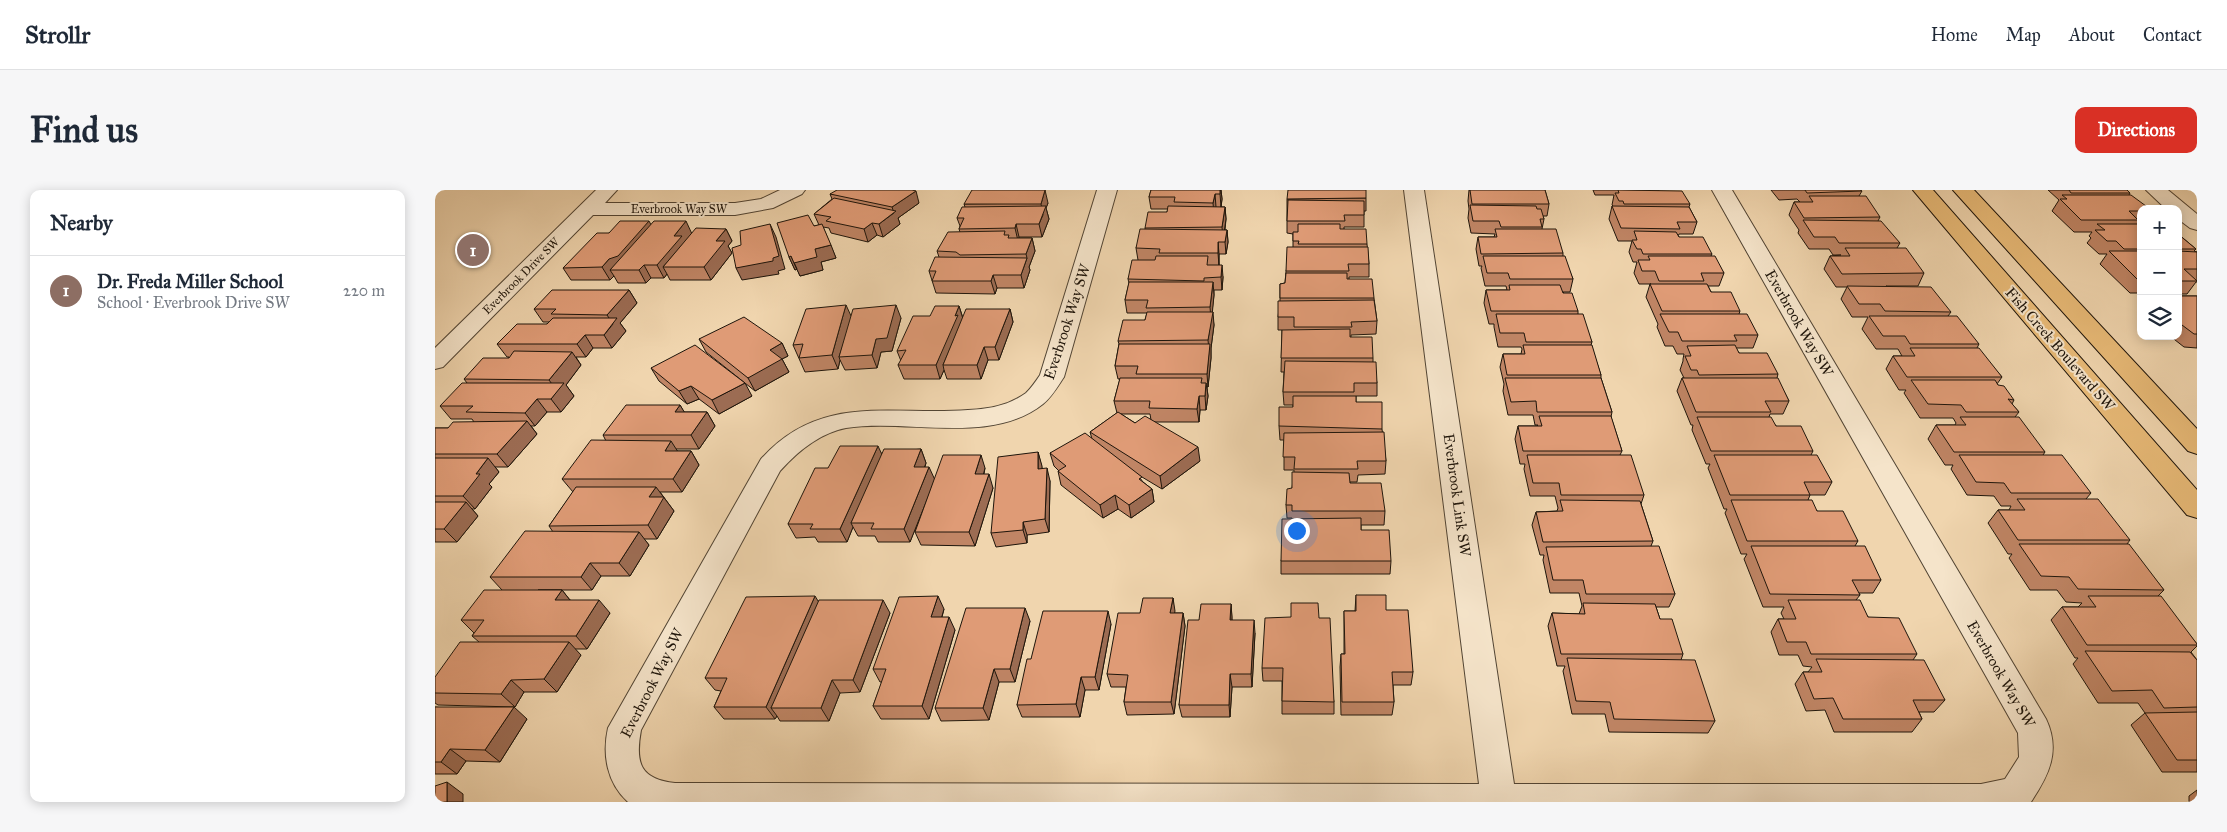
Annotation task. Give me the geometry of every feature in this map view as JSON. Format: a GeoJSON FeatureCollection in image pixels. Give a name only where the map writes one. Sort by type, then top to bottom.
{"type":"FeatureCollection","features":[{"type":"Feature","properties":{"kind":"main road","name":"Fish Creek Boulevard SW"},"geometry":{"type":"LineString","coordinates":[[1923,190],[2197,508]]}},
{"type":"Feature","properties":{"kind":"main road"},"geometry":{"type":"LineString","coordinates":[[1963,190],[2197,445]]}},
{"type":"Feature","properties":{"kind":"street","name":"Everbrook Drive SW"},"geometry":{"type":"LineString","coordinates":[[437,358],[607,190]]}},
{"type":"Feature","properties":{"kind":"street","name":"Everbrook Way SW"},"geometry":{"type":"LineString","coordinates":[[588,209],[735,209],[766,204],[795,190]]}},
{"type":"Feature","properties":{"kind":"street","name":"Everbrook Way SW"},"geometry":{"type":"LineString","coordinates":[[1107,190],[1051,377],[1047,386],[1026,404],[999,415],[979,418],[859,418],[826,425],[793,442],[770,466],[625,728],[621,743],[626,772],[633,783],[650,796],[675,800],[1981,801],[2016,794],[2035,765],[2039,748],[2033,730],[1722,190]]}},
{"type":"Feature","properties":{"kind":"street","name":"Everbrook Link SW"},"geometry":{"type":"LineString","coordinates":[[1414,190],[1499,800]]}},
{"type":"Feature","properties":{"kind":"street"},"geometry":{"type":"LineString","coordinates":[[2157,190],[2174,205]]}},
{"type":"Feature","properties":{"kind":"street"},"geometry":{"type":"LineString","coordinates":[[2182,212],[2197,224]]}},
{"type":"Feature","properties":{"kind":"building"},"geometry":{"type":"Polygon","coordinates":[[[837,190],[916,191],[892,207],[830,194],[837,190]]]}},
{"type":"Feature","properties":{"kind":"building"},"geometry":{"type":"Polygon","coordinates":[[[972,190],[1045,190],[1041,204],[964,204],[972,190]]]}},
{"type":"Feature","properties":{"kind":"building"},"geometry":{"type":"Polygon","coordinates":[[[1151,190],[1220,190],[1220,194],[1215,194],[1213,203],[1174,202],[1175,197],[1149,197],[1151,190]]]}},
{"type":"Feature","properties":{"kind":"building"},"geometry":{"type":"Polygon","coordinates":[[[1288,190],[1366,190],[1366,198],[1287,199],[1288,190]]]}},
{"type":"Feature","properties":{"kind":"building"},"geometry":{"type":"Polygon","coordinates":[[[1470,190],[1545,190],[1549,204],[1472,204],[1470,190]]]}},
{"type":"Feature","properties":{"kind":"building"},"geometry":{"type":"Polygon","coordinates":[[[1618,190],[1682,191],[1690,204],[1624,204],[1623,201],[1619,201],[1615,193],[1619,193],[1618,190]]]}},
{"type":"Feature","properties":{"kind":"building"},"geometry":{"type":"Polygon","coordinates":[[[1805,190],[1860,190],[1862,191],[1807,193],[1805,190]]]}},
{"type":"Feature","properties":{"kind":"building"},"geometry":{"type":"Polygon","coordinates":[[[2069,190],[2127,190],[2130,193],[2071,193],[2069,190]]]}},
{"type":"Feature","properties":{"kind":"building"},"geometry":{"type":"Polygon","coordinates":[[[2062,195],[2131,195],[2145,205],[2137,205],[2137,211],[2129,211],[2137,220],[2081,220],[2060,199],[2067,199],[2062,195]]]}},
{"type":"Feature","properties":{"kind":"building"},"geometry":{"type":"Polygon","coordinates":[[[1809,196],[1866,196],[1880,217],[1804,218],[1794,202],[1813,202],[1809,196]]]}},
{"type":"Feature","properties":{"kind":"building"},"geometry":{"type":"Polygon","coordinates":[[[834,198],[896,211],[879,224],[872,223],[864,229],[826,221],[831,217],[814,214],[834,198]]]}},
{"type":"Feature","properties":{"kind":"building"},"geometry":{"type":"Polygon","coordinates":[[[1288,200],[1364,201],[1364,215],[1344,215],[1345,221],[1287,221],[1288,200]]]}},
{"type":"Feature","properties":{"kind":"building"},"geometry":{"type":"Polygon","coordinates":[[[1470,205],[1536,206],[1537,209],[1541,209],[1544,219],[1540,219],[1542,227],[1501,227],[1499,221],[1473,221],[1470,205]]]}},
{"type":"Feature","properties":{"kind":"building"},"geometry":{"type":"Polygon","coordinates":[[[1046,206],[1039,224],[1016,224],[1015,228],[959,229],[964,218],[957,218],[962,207],[1046,206]]]}},
{"type":"Feature","properties":{"kind":"building"},"geometry":{"type":"Polygon","coordinates":[[[1168,206],[1225,207],[1222,227],[1145,228],[1148,212],[1167,212],[1168,206]]]}},
{"type":"Feature","properties":{"kind":"building"},"geometry":{"type":"Polygon","coordinates":[[[1612,206],[1689,207],[1697,222],[1677,222],[1680,229],[1621,228],[1612,206]]]}},
{"type":"Feature","properties":{"kind":"building"},"geometry":{"type":"Polygon","coordinates":[[[808,215],[814,226],[822,224],[831,245],[815,249],[817,257],[794,263],[791,256],[789,257],[777,223],[808,215]]]}},
{"type":"Feature","properties":{"kind":"building"},"geometry":{"type":"Polygon","coordinates":[[[1803,220],[1881,221],[1900,243],[1839,243],[1835,237],[1814,237],[1803,220]]]}},
{"type":"Feature","properties":{"kind":"building"},"geometry":{"type":"Polygon","coordinates":[[[620,221],[649,221],[618,256],[609,259],[602,267],[563,268],[597,233],[609,233],[620,221]]]}},
{"type":"Feature","properties":{"kind":"building"},"geometry":{"type":"Polygon","coordinates":[[[654,221],[686,221],[674,236],[682,236],[657,265],[644,265],[639,270],[610,270],[654,221]]]}},
{"type":"Feature","properties":{"kind":"building"},"geometry":{"type":"Polygon","coordinates":[[[770,224],[779,256],[773,258],[773,261],[736,268],[732,248],[741,245],[740,231],[770,224]]]}},
{"type":"Feature","properties":{"kind":"building"},"geometry":{"type":"Polygon","coordinates":[[[1298,224],[1340,224],[1340,229],[1366,229],[1367,244],[1298,244],[1299,241],[1293,241],[1293,232],[1298,232],[1298,224]]]}},
{"type":"Feature","properties":{"kind":"building"},"geometry":{"type":"Polygon","coordinates":[[[2097,224],[2137,224],[2137,249],[2124,249],[2116,241],[2107,241],[2095,230],[2105,230],[2097,224]]]}},
{"type":"Feature","properties":{"kind":"building"},"geometry":{"type":"Polygon","coordinates":[[[696,228],[726,229],[716,241],[725,241],[704,267],[663,267],[696,228]]]}},
{"type":"Feature","properties":{"kind":"building"},"geometry":{"type":"Polygon","coordinates":[[[1140,229],[1227,230],[1225,242],[1218,242],[1218,253],[1159,253],[1160,249],[1136,248],[1140,229]]]}},
{"type":"Feature","properties":{"kind":"building"},"geometry":{"type":"Polygon","coordinates":[[[1495,229],[1556,229],[1563,253],[1481,254],[1478,237],[1497,237],[1495,229]]]}},
{"type":"Feature","properties":{"kind":"building"},"geometry":{"type":"Polygon","coordinates":[[[1005,231],[1004,235],[1009,235],[1008,238],[1032,238],[1026,254],[960,255],[956,252],[937,251],[948,232],[1005,231]]]}},
{"type":"Feature","properties":{"kind":"building"},"geometry":{"type":"Polygon","coordinates":[[[1634,231],[1676,232],[1679,237],[1703,237],[1712,254],[1643,254],[1641,249],[1637,249],[1632,240],[1637,240],[1634,231]]]}},
{"type":"Feature","properties":{"kind":"building"},"geometry":{"type":"Polygon","coordinates":[[[2182,237],[2196,249],[2182,249],[2182,237]]]}},
{"type":"Feature","properties":{"kind":"building"},"geometry":{"type":"Polygon","coordinates":[[[1287,247],[1368,247],[1369,264],[1348,264],[1349,271],[1286,271],[1287,247]]]}},
{"type":"Feature","properties":{"kind":"building"},"geometry":{"type":"Polygon","coordinates":[[[1845,248],[1906,248],[1924,273],[1842,274],[1830,256],[1850,256],[1845,248]]]}},
{"type":"Feature","properties":{"kind":"building"},"geometry":{"type":"Polygon","coordinates":[[[2109,251],[2137,251],[2137,279],[2109,251]]]}},
{"type":"Feature","properties":{"kind":"building"},"geometry":{"type":"Polygon","coordinates":[[[2182,251],[2197,252],[2197,269],[2184,269],[2197,281],[2182,281],[2182,251]]]}},
{"type":"Feature","properties":{"kind":"building"},"geometry":{"type":"Polygon","coordinates":[[[1156,256],[1208,256],[1207,265],[1222,265],[1221,277],[1204,278],[1204,281],[1128,279],[1132,260],[1155,260],[1156,256]]]}},
{"type":"Feature","properties":{"kind":"building"},"geometry":{"type":"Polygon","coordinates":[[[1483,256],[1565,256],[1573,279],[1510,279],[1508,273],[1487,273],[1483,256]]]}},
{"type":"Feature","properties":{"kind":"building"},"geometry":{"type":"Polygon","coordinates":[[[1648,256],[1715,256],[1724,273],[1701,273],[1704,281],[1659,281],[1655,271],[1642,271],[1638,260],[1650,260],[1648,256]]]}},
{"type":"Feature","properties":{"kind":"building"},"geometry":{"type":"Polygon","coordinates":[[[935,257],[1027,258],[1021,275],[993,275],[991,281],[932,281],[936,271],[929,271],[935,257]]]}},
{"type":"Feature","properties":{"kind":"building"},"geometry":{"type":"Polygon","coordinates":[[[1286,273],[1347,273],[1347,279],[1372,279],[1374,298],[1280,298],[1280,284],[1285,283],[1286,273]]]}},
{"type":"Feature","properties":{"kind":"building"},"geometry":{"type":"Polygon","coordinates":[[[1129,282],[1213,282],[1210,307],[1146,308],[1148,300],[1125,300],[1129,282]]]}},
{"type":"Feature","properties":{"kind":"building"},"geometry":{"type":"Polygon","coordinates":[[[1650,284],[1707,284],[1711,292],[1731,292],[1740,311],[1662,311],[1650,284]]]}},
{"type":"Feature","properties":{"kind":"building"},"geometry":{"type":"Polygon","coordinates":[[[1509,285],[1560,285],[1563,293],[1572,293],[1578,311],[1491,311],[1486,290],[1510,290],[1509,285]]]}},
{"type":"Feature","properties":{"kind":"building"},"geometry":{"type":"Polygon","coordinates":[[[1847,286],[1931,287],[1951,312],[1885,311],[1880,304],[1859,304],[1847,286]]]}},
{"type":"Feature","properties":{"kind":"building"},"geometry":{"type":"Polygon","coordinates":[[[552,290],[629,290],[607,315],[551,314],[556,309],[534,309],[552,290]]]}},
{"type":"Feature","properties":{"kind":"building"},"geometry":{"type":"Polygon","coordinates":[[[2182,296],[2197,296],[2197,334],[2194,334],[2182,325],[2182,296]]]}},
{"type":"Feature","properties":{"kind":"building"},"geometry":{"type":"Polygon","coordinates":[[[1374,300],[1377,321],[1351,322],[1352,327],[1294,327],[1294,317],[1278,317],[1278,301],[1374,300]]]}},
{"type":"Feature","properties":{"kind":"building"},"geometry":{"type":"Polygon","coordinates":[[[846,305],[832,355],[799,358],[803,344],[793,345],[806,309],[846,305]]]}},
{"type":"Feature","properties":{"kind":"building"},"geometry":{"type":"Polygon","coordinates":[[[896,305],[887,338],[876,339],[872,355],[839,357],[853,309],[896,305]]]}},
{"type":"Feature","properties":{"kind":"building"},"geometry":{"type":"Polygon","coordinates":[[[935,306],[959,306],[955,316],[958,315],[936,365],[898,365],[906,350],[897,351],[913,316],[930,316],[935,306]]]}},
{"type":"Feature","properties":{"kind":"building"},"geometry":{"type":"Polygon","coordinates":[[[966,309],[1010,309],[995,347],[984,347],[977,365],[943,365],[966,309]]]}},
{"type":"Feature","properties":{"kind":"building"},"geometry":{"type":"Polygon","coordinates":[[[1147,312],[1213,312],[1208,340],[1118,341],[1123,320],[1145,320],[1147,312]]]}},
{"type":"Feature","properties":{"kind":"building"},"geometry":{"type":"Polygon","coordinates":[[[1496,314],[1583,314],[1592,342],[1526,342],[1524,333],[1500,333],[1496,314]]]}},
{"type":"Feature","properties":{"kind":"building"},"geometry":{"type":"Polygon","coordinates":[[[1660,314],[1747,314],[1758,335],[1734,335],[1737,341],[1682,341],[1678,332],[1669,332],[1660,314]]]}},
{"type":"Feature","properties":{"kind":"building"},"geometry":{"type":"Polygon","coordinates":[[[1869,316],[1957,316],[1979,344],[1910,344],[1905,336],[1883,336],[1869,316]]]}},
{"type":"Feature","properties":{"kind":"building"},"geometry":{"type":"Polygon","coordinates":[[[744,317],[782,343],[770,350],[782,359],[748,378],[699,339],[744,317]]]}},
{"type":"Feature","properties":{"kind":"building"},"geometry":{"type":"Polygon","coordinates":[[[553,318],[617,318],[604,335],[585,335],[577,344],[497,344],[517,324],[547,324],[553,318]]]}},
{"type":"Feature","properties":{"kind":"building"},"geometry":{"type":"Polygon","coordinates":[[[1350,329],[1350,337],[1372,337],[1373,358],[1281,358],[1282,330],[1350,329]]]}},
{"type":"Feature","properties":{"kind":"building"},"geometry":{"type":"Polygon","coordinates":[[[1119,344],[1210,344],[1207,374],[1136,374],[1138,366],[1115,366],[1119,344]]]}},
{"type":"Feature","properties":{"kind":"building"},"geometry":{"type":"Polygon","coordinates":[[[695,345],[745,383],[712,400],[691,386],[679,391],[651,368],[695,345]]]}},
{"type":"Feature","properties":{"kind":"building"},"geometry":{"type":"Polygon","coordinates":[[[1523,345],[1592,345],[1601,375],[1507,375],[1503,354],[1525,354],[1523,345]]]}},
{"type":"Feature","properties":{"kind":"building"},"geometry":{"type":"Polygon","coordinates":[[[1735,345],[1739,353],[1767,353],[1778,374],[1699,375],[1697,370],[1691,370],[1685,356],[1691,356],[1687,346],[1735,345]]]}},
{"type":"Feature","properties":{"kind":"building"},"geometry":{"type":"Polygon","coordinates":[[[1910,348],[1979,348],[2002,377],[1907,377],[1893,356],[1915,356],[1910,348]]]}},
{"type":"Feature","properties":{"kind":"building"},"geometry":{"type":"Polygon","coordinates":[[[514,351],[572,352],[549,380],[464,379],[483,358],[509,358],[514,351]]]}},
{"type":"Feature","properties":{"kind":"building"},"geometry":{"type":"Polygon","coordinates":[[[1285,361],[1376,362],[1377,383],[1354,383],[1354,392],[1283,392],[1285,361]]]}},
{"type":"Feature","properties":{"kind":"building"},"geometry":{"type":"Polygon","coordinates":[[[1120,378],[1202,378],[1201,383],[1206,383],[1205,396],[1199,396],[1197,409],[1149,408],[1150,401],[1114,401],[1120,378]]]}},
{"type":"Feature","properties":{"kind":"building"},"geometry":{"type":"Polygon","coordinates":[[[1505,378],[1601,378],[1612,412],[1537,412],[1536,401],[1511,402],[1505,378]]]}},
{"type":"Feature","properties":{"kind":"building"},"geometry":{"type":"Polygon","coordinates":[[[1682,378],[1778,378],[1789,401],[1765,401],[1771,412],[1696,412],[1682,378]]]}},
{"type":"Feature","properties":{"kind":"building"},"geometry":{"type":"Polygon","coordinates":[[[1911,380],[1995,380],[1998,385],[2004,386],[2014,400],[2008,399],[2019,412],[1966,412],[1961,405],[1928,404],[1911,380]]]}},
{"type":"Feature","properties":{"kind":"building"},"geometry":{"type":"Polygon","coordinates":[[[462,383],[564,383],[551,399],[537,399],[525,413],[466,412],[473,406],[440,406],[462,383]]]}},
{"type":"Feature","properties":{"kind":"building"},"geometry":{"type":"Polygon","coordinates":[[[1293,396],[1356,396],[1356,402],[1382,402],[1382,429],[1279,426],[1279,407],[1293,407],[1293,396]]]}},
{"type":"Feature","properties":{"kind":"building"},"geometry":{"type":"Polygon","coordinates":[[[626,405],[680,405],[675,412],[707,412],[691,435],[603,435],[626,405]]]}},
{"type":"Feature","properties":{"kind":"building"},"geometry":{"type":"Polygon","coordinates":[[[1118,412],[1135,423],[1145,416],[1198,447],[1160,476],[1090,432],[1118,412]]]}},
{"type":"Feature","properties":{"kind":"building"},"geometry":{"type":"Polygon","coordinates":[[[1539,416],[1611,416],[1622,451],[1523,451],[1518,426],[1542,426],[1539,416]]]}},
{"type":"Feature","properties":{"kind":"building"},"geometry":{"type":"Polygon","coordinates":[[[1697,417],[1771,417],[1776,426],[1801,426],[1813,451],[1711,451],[1697,417]]]}},
{"type":"Feature","properties":{"kind":"building"},"geometry":{"type":"Polygon","coordinates":[[[1960,417],[2019,417],[2045,452],[1954,452],[1936,425],[1966,425],[1960,417]]]}},
{"type":"Feature","properties":{"kind":"building"},"geometry":{"type":"Polygon","coordinates":[[[527,421],[497,454],[435,454],[435,428],[448,428],[453,422],[527,421]]]}},
{"type":"Feature","properties":{"kind":"building"},"geometry":{"type":"Polygon","coordinates":[[[1384,432],[1386,461],[1357,461],[1358,469],[1294,469],[1295,457],[1283,457],[1284,433],[1384,432]]]}},
{"type":"Feature","properties":{"kind":"building"},"geometry":{"type":"Polygon","coordinates":[[[1085,433],[1142,477],[1139,479],[1152,489],[1129,505],[1115,495],[1100,505],[1058,471],[1066,466],[1050,453],[1085,433]]]}},
{"type":"Feature","properties":{"kind":"building"},"geometry":{"type":"Polygon","coordinates":[[[591,440],[671,441],[665,451],[691,451],[673,479],[562,479],[591,440]]]}},
{"type":"Feature","properties":{"kind":"building"},"geometry":{"type":"Polygon","coordinates":[[[840,446],[878,446],[840,529],[810,529],[813,524],[788,524],[815,468],[828,468],[840,446]]]}},
{"type":"Feature","properties":{"kind":"building"},"geometry":{"type":"Polygon","coordinates":[[[884,449],[921,449],[914,467],[929,467],[904,529],[871,529],[874,523],[851,523],[884,449]]]}},
{"type":"Feature","properties":{"kind":"building"},"geometry":{"type":"Polygon","coordinates":[[[1038,452],[1038,469],[1047,468],[1045,519],[1023,522],[1023,530],[991,533],[998,457],[1038,452]]]}},
{"type":"Feature","properties":{"kind":"building"},"geometry":{"type":"Polygon","coordinates":[[[943,455],[981,455],[975,474],[989,474],[969,532],[915,532],[943,455]]]}},
{"type":"Feature","properties":{"kind":"building"},"geometry":{"type":"Polygon","coordinates":[[[1527,455],[1631,455],[1644,495],[1561,495],[1559,483],[1533,483],[1527,455]]]}},
{"type":"Feature","properties":{"kind":"building"},"geometry":{"type":"Polygon","coordinates":[[[1714,455],[1817,455],[1832,482],[1804,482],[1810,495],[1730,495],[1714,455]]]}},
{"type":"Feature","properties":{"kind":"building"},"geometry":{"type":"Polygon","coordinates":[[[1959,455],[2062,455],[2091,493],[2011,493],[2004,483],[1976,482],[1959,455]]]}},
{"type":"Feature","properties":{"kind":"building"},"geometry":{"type":"Polygon","coordinates":[[[435,458],[488,458],[476,474],[480,474],[463,496],[435,496],[435,458]]]}},
{"type":"Feature","properties":{"kind":"building"},"geometry":{"type":"Polygon","coordinates":[[[1292,472],[1349,473],[1350,483],[1381,483],[1385,511],[1292,511],[1292,505],[1286,505],[1287,489],[1292,488],[1292,472]]]}},
{"type":"Feature","properties":{"kind":"building"},"geometry":{"type":"Polygon","coordinates":[[[576,487],[656,487],[649,497],[664,497],[648,525],[549,526],[576,487]]]}},
{"type":"Feature","properties":{"kind":"building"},"geometry":{"type":"Polygon","coordinates":[[[2017,499],[2098,499],[2130,540],[2018,540],[1998,510],[2025,510],[2017,499]]]}},
{"type":"Feature","properties":{"kind":"building"},"geometry":{"type":"Polygon","coordinates":[[[1560,500],[1640,501],[1653,541],[1543,542],[1536,512],[1563,511],[1560,500]]]}},
{"type":"Feature","properties":{"kind":"building"},"geometry":{"type":"Polygon","coordinates":[[[1731,500],[1812,500],[1817,511],[1843,511],[1858,541],[1747,541],[1731,500]]]}},
{"type":"Feature","properties":{"kind":"building"},"geometry":{"type":"Polygon","coordinates":[[[435,502],[466,502],[444,529],[435,529],[435,502]]]}},
{"type":"Feature","properties":{"kind":"building"},"geometry":{"type":"Polygon","coordinates":[[[1361,518],[1361,530],[1389,530],[1391,561],[1281,561],[1282,519],[1361,518]]]}},
{"type":"Feature","properties":{"kind":"building"},"geometry":{"type":"Polygon","coordinates":[[[525,531],[639,532],[619,563],[590,563],[581,577],[490,577],[525,531]]]}},
{"type":"Feature","properties":{"kind":"building"},"geometry":{"type":"Polygon","coordinates":[[[2019,544],[2129,544],[2164,590],[2078,589],[2069,577],[2041,576],[2019,544]]]}},
{"type":"Feature","properties":{"kind":"building"},"geometry":{"type":"Polygon","coordinates":[[[1659,546],[1675,594],[1586,594],[1583,580],[1553,580],[1546,547],[1659,546]]]}},
{"type":"Feature","properties":{"kind":"building"},"geometry":{"type":"Polygon","coordinates":[[[1751,546],[1865,546],[1881,580],[1852,580],[1860,595],[1770,594],[1751,546]]]}},
{"type":"Feature","properties":{"kind":"building"},"geometry":{"type":"Polygon","coordinates":[[[484,590],[562,590],[555,600],[599,600],[576,636],[472,636],[484,620],[461,620],[484,590]]]}},
{"type":"Feature","properties":{"kind":"building"},"geometry":{"type":"Polygon","coordinates":[[[1356,595],[1386,595],[1386,610],[1408,610],[1413,672],[1392,672],[1394,702],[1342,702],[1341,654],[1345,654],[1344,611],[1356,611],[1356,595]]]}},
{"type":"Feature","properties":{"kind":"building"},"geometry":{"type":"Polygon","coordinates":[[[815,596],[766,707],[714,707],[727,678],[705,678],[746,597],[815,596]]]}},
{"type":"Feature","properties":{"kind":"building"},"geometry":{"type":"Polygon","coordinates":[[[938,596],[931,617],[949,617],[922,706],[873,706],[886,669],[873,669],[899,597],[938,596]]]}},
{"type":"Feature","properties":{"kind":"building"},"geometry":{"type":"Polygon","coordinates":[[[2088,596],[2161,596],[2197,645],[2087,645],[2062,607],[2096,607],[2088,596]]]}},
{"type":"Feature","properties":{"kind":"building"},"geometry":{"type":"Polygon","coordinates":[[[1143,598],[1173,598],[1170,613],[1183,613],[1171,702],[1124,702],[1128,675],[1107,674],[1118,613],[1140,613],[1143,598]]]}},
{"type":"Feature","properties":{"kind":"building"},"geometry":{"type":"Polygon","coordinates":[[[819,600],[883,600],[853,680],[832,680],[821,708],[771,708],[819,600]]]}},
{"type":"Feature","properties":{"kind":"building"},"geometry":{"type":"Polygon","coordinates":[[[1788,600],[1860,600],[1868,617],[1899,618],[1917,654],[1811,654],[1806,642],[1787,642],[1778,619],[1796,619],[1788,600]]]}},
{"type":"Feature","properties":{"kind":"building"},"geometry":{"type":"Polygon","coordinates":[[[1291,603],[1318,603],[1319,618],[1330,618],[1334,702],[1282,701],[1283,668],[1262,668],[1265,618],[1291,617],[1291,603]]]}},
{"type":"Feature","properties":{"kind":"building"},"geometry":{"type":"Polygon","coordinates":[[[1583,603],[1655,604],[1660,619],[1672,619],[1683,654],[1561,654],[1552,613],[1585,614],[1583,603]]]}},
{"type":"Feature","properties":{"kind":"building"},"geometry":{"type":"Polygon","coordinates":[[[1201,604],[1231,604],[1230,620],[1254,620],[1251,674],[1230,674],[1229,705],[1179,705],[1188,620],[1199,620],[1201,604]]]}},
{"type":"Feature","properties":{"kind":"building"},"geometry":{"type":"Polygon","coordinates":[[[966,608],[1025,608],[1010,669],[994,669],[983,708],[935,708],[966,608]]]}},
{"type":"Feature","properties":{"kind":"building"},"geometry":{"type":"Polygon","coordinates":[[[1043,611],[1108,611],[1095,677],[1081,677],[1076,704],[1017,705],[1027,659],[1031,659],[1043,611]]]}},
{"type":"Feature","properties":{"kind":"building"},"geometry":{"type":"Polygon","coordinates":[[[460,642],[569,642],[544,679],[511,680],[501,694],[435,693],[435,677],[460,642]]]}},
{"type":"Feature","properties":{"kind":"building"},"geometry":{"type":"Polygon","coordinates":[[[2085,651],[2190,652],[2197,660],[2197,707],[2164,708],[2152,690],[2112,691],[2085,651]]]}},
{"type":"Feature","properties":{"kind":"building"},"geometry":{"type":"Polygon","coordinates":[[[1567,658],[1695,660],[1715,721],[1614,719],[1610,702],[1576,701],[1567,658]]]}},
{"type":"Feature","properties":{"kind":"building"},"geometry":{"type":"Polygon","coordinates":[[[1816,659],[1924,660],[1945,700],[1913,700],[1922,719],[1843,719],[1833,698],[1814,699],[1803,672],[1822,672],[1816,659]]]}},
{"type":"Feature","properties":{"kind":"building"},"geometry":{"type":"Polygon","coordinates":[[[435,707],[514,707],[485,750],[450,749],[441,762],[435,762],[435,707]]]}},
{"type":"Feature","properties":{"kind":"building"},"geometry":{"type":"Polygon","coordinates":[[[2197,712],[2197,760],[2177,760],[2145,713],[2197,712]]]}},
{"type":"Feature","properties":{"kind":"building"},"geometry":{"type":"Polygon","coordinates":[[[447,782],[447,802],[435,802],[435,786],[447,782]]]}},
{"type":"Feature","properties":{"kind":"place","name":"Dr. Freda Miller School"},"geometry":{"type":"Point","coordinates":[473,250]}}]}
